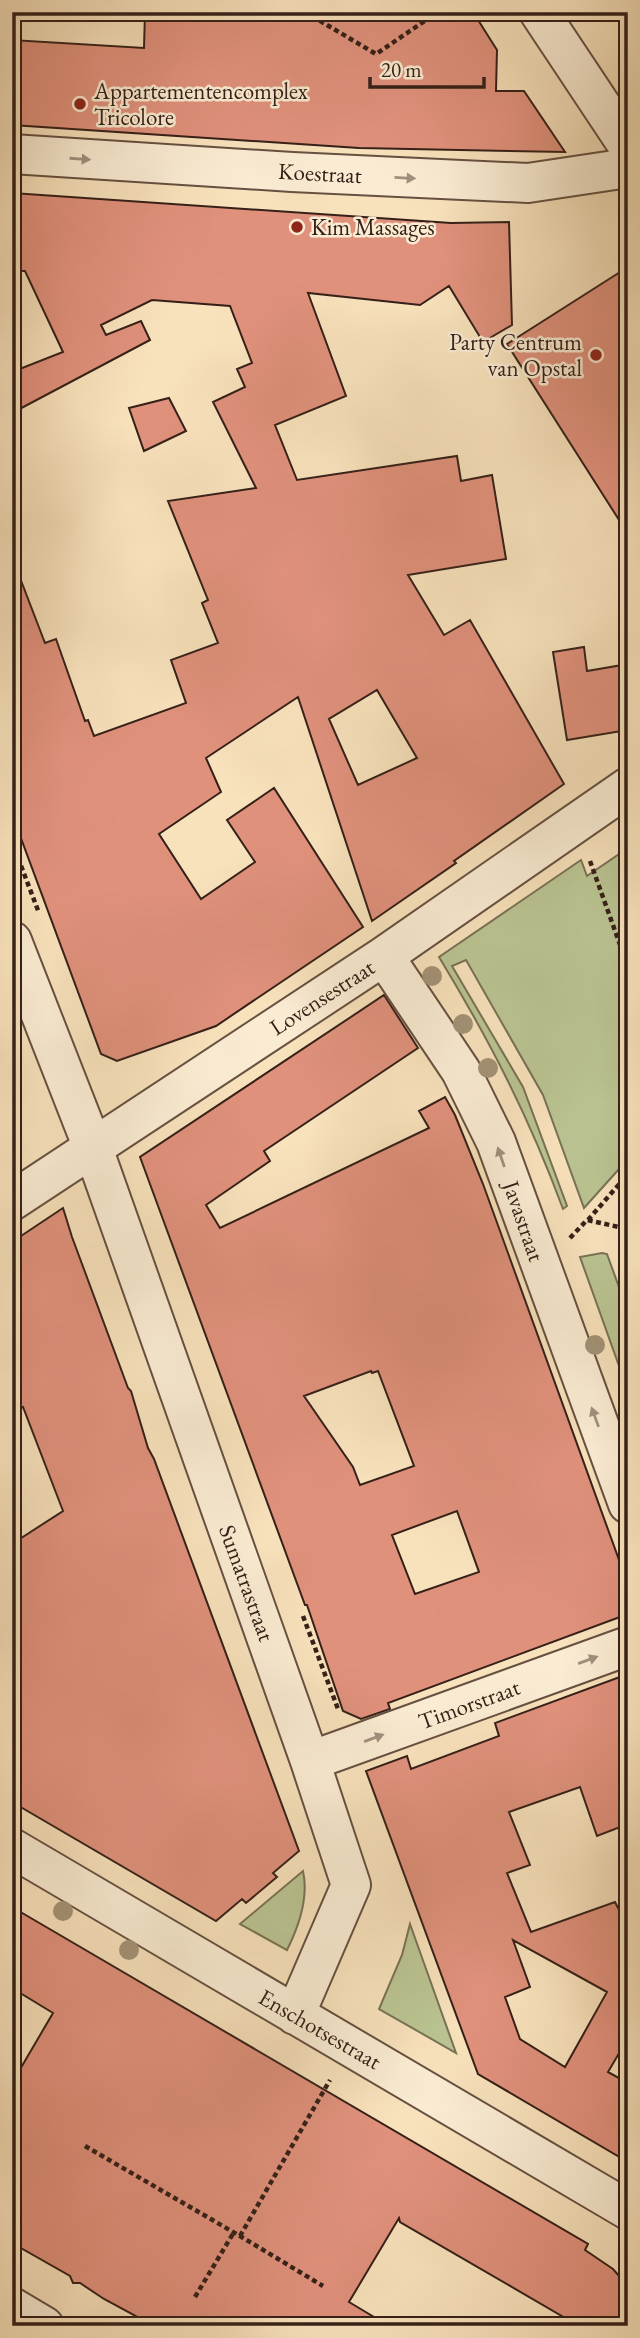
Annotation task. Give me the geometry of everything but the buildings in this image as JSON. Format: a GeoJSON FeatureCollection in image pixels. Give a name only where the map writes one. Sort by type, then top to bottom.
{"type":"FeatureCollection","features":[{"type":"Feature","properties":{"kind":"street"},"geometry":{"type":"LineString","coordinates":[[539,12],[628,146]]}},
{"type":"Feature","properties":{"kind":"street","name":"Koestraat"},"geometry":{"type":"LineString","coordinates":[[12,154],[292,172],[528,183],[628,167]]}},
{"type":"Feature","properties":{"kind":"street","name":"Lovensestraat"},"geometry":{"type":"LineString","coordinates":[[12,1201],[384,956],[628,787]]}},
{"type":"Feature","properties":{"kind":"street","name":"Sumatrastraat"},"geometry":{"type":"LineString","coordinates":[[12,941],[93,1148],[310,1761],[351,1885],[295,2015]]}},
{"type":"Feature","properties":{"kind":"street","name":"Javastraat"},"geometry":{"type":"LineString","coordinates":[[384,956],[461,1071],[496,1142],[628,1504]]}},
{"type":"Feature","properties":{"kind":"street","name":"Timorstraat"},"geometry":{"type":"LineString","coordinates":[[310,1761],[628,1646]]}},
{"type":"Feature","properties":{"kind":"street","name":"Enschotsestraat"},"geometry":{"type":"LineString","coordinates":[[12,1848],[628,2210]]}},
{"type":"Feature","properties":{"kind":"street"},"geometry":{"type":"LineString","coordinates":[[12,2307],[44,2326]]}},
{"type":"Feature","properties":{"kind":"path"},"geometry":{"type":"LineString","coordinates":[[305,12],[376,54],[438,12]]}},
{"type":"Feature","properties":{"kind":"path"},"geometry":{"type":"LineString","coordinates":[[574,825],[587,851],[628,967]]}},
{"type":"Feature","properties":{"kind":"path"},"geometry":{"type":"LineString","coordinates":[[534,1251],[570,1238],[628,1174]]}},
{"type":"Feature","properties":{"kind":"path"},"geometry":{"type":"LineString","coordinates":[[587,1220],[628,1229]]}},
{"type":"Feature","properties":{"kind":"path"},"geometry":{"type":"LineString","coordinates":[[240,2236],[349,2046]]}},
{"type":"Feature","properties":{"kind":"path"},"geometry":{"type":"LineString","coordinates":[[85,2146],[323,2286]]}},
{"type":"Feature","properties":{"kind":"path"},"geometry":{"type":"LineString","coordinates":[[195,2297],[234,2232]]}},
{"type":"Feature","properties":{"kind":"green space"},"geometry":{"type":"Polygon","coordinates":[[[628,848],[628,1159],[584,1208],[543,1095],[466,960],[452,966],[523,1087],[567,1206],[563,1209],[507,1080],[439,957],[581,860],[587,876],[628,848]]]}},
{"type":"Feature","properties":{"kind":"green space"},"geometry":{"type":"Polygon","coordinates":[[[607,1254],[628,1312],[628,1391],[580,1257],[607,1254]]]}},
{"type":"Feature","properties":{"kind":"green space"},"geometry":{"type":"Polygon","coordinates":[[[303,1871],[305,1891],[302,1912],[287,1950],[240,1924],[303,1871]]]}},
{"type":"Feature","properties":{"kind":"green space"},"geometry":{"type":"Polygon","coordinates":[[[410,1924],[456,2053],[379,2009],[402,1955],[410,1924]]]}},
{"type":"Feature","properties":{"kind":"place","name":"Appartementencomplex Tricolore"},"geometry":{"type":"Point","coordinates":[80,104]}},
{"type":"Feature","properties":{"kind":"place","name":"Kim Massages"},"geometry":{"type":"Point","coordinates":[297,227]}},
{"type":"Feature","properties":{"kind":"place","name":"Party Centrum van Opstal"},"geometry":{"type":"Point","coordinates":[596,355]}}]}
